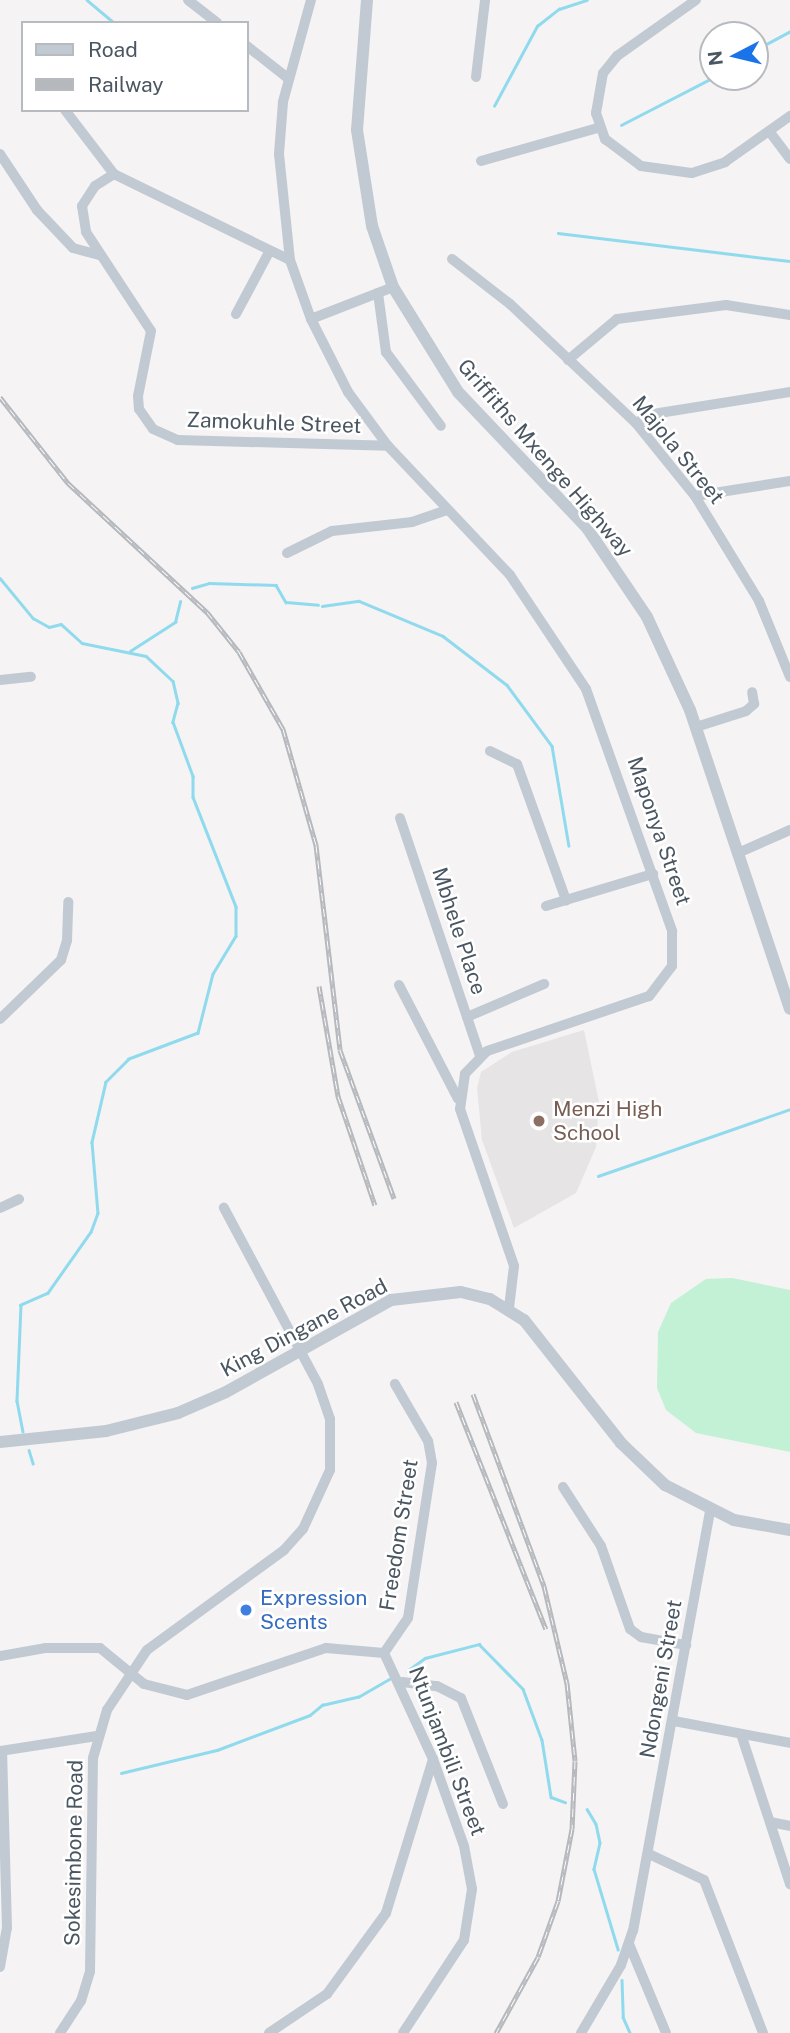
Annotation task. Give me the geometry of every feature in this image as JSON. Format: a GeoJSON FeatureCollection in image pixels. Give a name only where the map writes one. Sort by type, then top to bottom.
{"type":"FeatureCollection","features":[{"type":"Feature","properties":{"kind":"street"},"geometry":{"type":"LineString","coordinates":[[188,0],[214,21]]}},
{"type":"Feature","properties":{"kind":"street","name":"Maponya Street"},"geometry":{"type":"LineString","coordinates":[[311,0],[289,79],[279,154],[290,260],[311,319],[348,392],[388,446],[526,595],[586,689],[653,874],[674,956],[658,988],[635,1004],[480,1056]]}},
{"type":"Feature","properties":{"kind":"street","name":"Griffiths Mxenge Highway"},"geometry":{"type":"LineString","coordinates":[[367,0],[356,130],[369,214],[393,287],[458,392],[610,558],[670,661],[696,727],[790,1009]]}},
{"type":"Feature","properties":{"kind":"street"},"geometry":{"type":"LineString","coordinates":[[476,77],[485,0]]}},
{"type":"Feature","properties":{"kind":"street"},"geometry":{"type":"LineString","coordinates":[[696,0],[609,64],[597,86],[598,128],[629,161],[673,173],[710,169],[790,116]]}},
{"type":"Feature","properties":{"kind":"street"},"geometry":{"type":"LineString","coordinates":[[248,47],[289,79]]}},
{"type":"Feature","properties":{"kind":"street"},"geometry":{"type":"LineString","coordinates":[[67,112],[114,174],[268,254],[290,260]]}},
{"type":"Feature","properties":{"kind":"street"},"geometry":{"type":"LineString","coordinates":[[481,161],[598,128]]}},
{"type":"Feature","properties":{"kind":"street"},"geometry":{"type":"LineString","coordinates":[[769,131],[790,159]]}},
{"type":"Feature","properties":{"kind":"street"},"geometry":{"type":"LineString","coordinates":[[0,154],[37,210],[73,248],[99,255]]}},
{"type":"Feature","properties":{"kind":"street","name":"Zamokuhle Street"},"geometry":{"type":"LineString","coordinates":[[114,174],[95,186],[82,206],[86,232],[151,331],[139,409],[159,434],[199,441],[388,446]]}},
{"type":"Feature","properties":{"kind":"street"},"geometry":{"type":"LineString","coordinates":[[236,314],[268,254]]}},
{"type":"Feature","properties":{"kind":"street","name":"Majola Street"},"geometry":{"type":"LineString","coordinates":[[452,259],[568,360],[636,424],[695,496],[747,577],[788,664],[790,677]]}},
{"type":"Feature","properties":{"kind":"street"},"geometry":{"type":"LineString","coordinates":[[311,319],[393,287]]}},
{"type":"Feature","properties":{"kind":"street"},"geometry":{"type":"LineString","coordinates":[[378,293],[386,352],[441,426]]}},
{"type":"Feature","properties":{"kind":"street"},"geometry":{"type":"LineString","coordinates":[[568,360],[617,320],[726,305],[790,315]]}},
{"type":"Feature","properties":{"kind":"street"},"geometry":{"type":"LineString","coordinates":[[636,424],[653,414],[790,392]]}},
{"type":"Feature","properties":{"kind":"street"},"geometry":{"type":"LineString","coordinates":[[695,496],[790,481]]}},
{"type":"Feature","properties":{"kind":"street"},"geometry":{"type":"LineString","coordinates":[[287,552],[332,531],[412,522],[447,510]]}},
{"type":"Feature","properties":{"kind":"street"},"geometry":{"type":"LineString","coordinates":[[0,680],[32,677]]}},
{"type":"Feature","properties":{"kind":"street"},"geometry":{"type":"LineString","coordinates":[[696,727],[746,710],[754,704],[752,692]]}},
{"type":"Feature","properties":{"kind":"street"},"geometry":{"type":"LineString","coordinates":[[490,751],[517,764],[566,900]]}},
{"type":"Feature","properties":{"kind":"street","name":"Mbhele Place"},"geometry":{"type":"LineString","coordinates":[[400,818],[480,1056]]}},
{"type":"Feature","properties":{"kind":"street"},"geometry":{"type":"LineString","coordinates":[[738,853],[790,830]]}},
{"type":"Feature","properties":{"kind":"street"},"geometry":{"type":"LineString","coordinates":[[545,906],[653,874]]}},
{"type":"Feature","properties":{"kind":"street"},"geometry":{"type":"LineString","coordinates":[[0,1019],[61,960],[67,940],[68,902]]}},
{"type":"Feature","properties":{"kind":"street"},"geometry":{"type":"LineString","coordinates":[[467,1017],[544,984]]}},
{"type":"Feature","properties":{"kind":"street"},"geometry":{"type":"LineString","coordinates":[[399,985],[458,1100],[512,1257],[509,1308]]}},
{"type":"Feature","properties":{"kind":"street"},"geometry":{"type":"LineString","coordinates":[[458,1100],[464,1074],[480,1056]]}},
{"type":"Feature","properties":{"kind":"street"},"geometry":{"type":"LineString","coordinates":[[0,1208],[19,1199]]}},
{"type":"Feature","properties":{"kind":"street","name":"Sokesimbone Road"},"geometry":{"type":"LineString","coordinates":[[60,2033],[90,1972],[97,1736],[128,1672],[147,1650],[303,1529],[332,1454],[330,1419],[301,1349],[224,1208]]}},
{"type":"Feature","properties":{"kind":"street","name":"King Dingane Road"},"geometry":{"type":"LineString","coordinates":[[0,1442],[106,1431],[178,1413],[226,1392],[301,1349],[406,1296],[460,1292],[509,1308],[552,1349],[641,1466],[710,1511],[790,1530]]}},
{"type":"Feature","properties":{"kind":"street","name":"Freedom Street"},"geometry":{"type":"LineString","coordinates":[[384,1653],[408,1618],[432,1463],[424,1432],[395,1384]]}},
{"type":"Feature","properties":{"kind":"street"},"geometry":{"type":"LineString","coordinates":[[563,1487],[601,1546],[629,1629],[641,1637],[686,1645]]}},
{"type":"Feature","properties":{"kind":"street","name":"Ndongeni Street"},"geometry":{"type":"LineString","coordinates":[[581,2033],[629,1944],[674,1721],[710,1511]]}},
{"type":"Feature","properties":{"kind":"street","name":"Ntunjambili Street"},"geometry":{"type":"LineString","coordinates":[[0,1656],[82,1646],[114,1655],[128,1672],[165,1693],[187,1695],[326,1648],[384,1653],[402,1682],[464,1846],[471,1907],[453,1960],[403,2033]]}},
{"type":"Feature","properties":{"kind":"street"},"geometry":{"type":"LineString","coordinates":[[402,1682],[437,1686],[461,1698],[503,1804]]}},
{"type":"Feature","properties":{"kind":"street"},"geometry":{"type":"LineString","coordinates":[[674,1721],[790,1742]]}},
{"type":"Feature","properties":{"kind":"street"},"geometry":{"type":"LineString","coordinates":[[741,1734],[790,1884]]}},
{"type":"Feature","properties":{"kind":"street"},"geometry":{"type":"LineString","coordinates":[[0,1966],[4,1928],[1,1751],[97,1736]]}},
{"type":"Feature","properties":{"kind":"street"},"geometry":{"type":"LineString","coordinates":[[269,2033],[327,1994],[386,1913],[433,1759]]}},
{"type":"Feature","properties":{"kind":"street"},"geometry":{"type":"LineString","coordinates":[[770,1822],[790,1826]]}},
{"type":"Feature","properties":{"kind":"street"},"geometry":{"type":"LineString","coordinates":[[649,1854],[692,1871],[711,1891],[763,2033]]}},
{"type":"Feature","properties":{"kind":"street"},"geometry":{"type":"LineString","coordinates":[[629,1944],[666,2033]]}},
{"type":"Feature","properties":{"kind":"shaded area","name":"Menzi High School"},"geometry":{"type":"Polygon","coordinates":[[[584,1030],[599,1102],[596,1147],[576,1193],[514,1228],[482,1140],[477,1088],[481,1072],[512,1052],[584,1030]]]}},
{"type":"Feature","properties":{"kind":"green space"},"geometry":{"type":"Polygon","coordinates":[[[732,1278],[790,1290],[790,1452],[696,1433],[666,1410],[657,1388],[658,1332],[671,1303],[706,1279],[732,1278]]]}},
{"type":"Feature","properties":{"kind":"waterway"},"geometry":{"type":"LineString","coordinates":[[87,0],[112,21]]}},
{"type":"Feature","properties":{"kind":"waterway"},"geometry":{"type":"LineString","coordinates":[[494,106],[537,26],[559,9],[587,0]]}},
{"type":"Feature","properties":{"kind":"waterway"},"geometry":{"type":"LineString","coordinates":[[769,42],[790,31]]}},
{"type":"Feature","properties":{"kind":"waterway"},"geometry":{"type":"LineString","coordinates":[[621,125],[699,85]]}},
{"type":"Feature","properties":{"kind":"waterway"},"geometry":{"type":"LineString","coordinates":[[558,233],[790,261]]}},
{"type":"Feature","properties":{"kind":"waterway"},"geometry":{"type":"LineString","coordinates":[[0,578],[33,618],[49,627],[61,624],[82,643],[146,656],[173,681],[178,703],[173,722],[193,776],[193,797],[236,907],[236,936],[213,974],[198,1033],[129,1059],[106,1082],[92,1142],[98,1213],[91,1232],[48,1293],[21,1305],[17,1401],[23,1431]]}},
{"type":"Feature","properties":{"kind":"waterway"},"geometry":{"type":"LineString","coordinates":[[192,588],[209,583],[276,585],[286,602],[318,605]]}},
{"type":"Feature","properties":{"kind":"waterway"},"geometry":{"type":"LineString","coordinates":[[322,606],[359,601],[443,636],[507,685],[552,746],[569,846]]}},
{"type":"Feature","properties":{"kind":"waterway"},"geometry":{"type":"LineString","coordinates":[[130,651],[175,622],[180,602]]}},
{"type":"Feature","properties":{"kind":"waterway"},"geometry":{"type":"LineString","coordinates":[[598,1176],[790,1109]]}},
{"type":"Feature","properties":{"kind":"waterway"},"geometry":{"type":"LineString","coordinates":[[29,1450],[33,1463]]}},
{"type":"Feature","properties":{"kind":"waterway"},"geometry":{"type":"LineString","coordinates":[[407,1671],[425,1658],[479,1644],[523,1689],[542,1740],[551,1797],[565,1802]]}},
{"type":"Feature","properties":{"kind":"waterway"},"geometry":{"type":"LineString","coordinates":[[121,1773],[217,1750],[310,1715],[322,1705],[358,1697],[391,1678]]}},
{"type":"Feature","properties":{"kind":"waterway"},"geometry":{"type":"LineString","coordinates":[[587,1809],[596,1824],[600,1843],[594,1869],[618,1949]]}},
{"type":"Feature","properties":{"kind":"waterway"},"geometry":{"type":"LineString","coordinates":[[622,1980],[623,2017],[630,2033]]}},
{"type":"Feature","properties":{"kind":"railway"},"geometry":{"type":"LineString","coordinates":[[0,397],[68,483],[207,612],[239,652],[283,729],[316,845],[340,1050],[394,1198]]}},
{"type":"Feature","properties":{"kind":"railway"},"geometry":{"type":"LineString","coordinates":[[319,986],[338,1096],[375,1205]]}},
{"type":"Feature","properties":{"kind":"railway"},"geometry":{"type":"LineString","coordinates":[[473,1394],[544,1586],[567,1683],[575,1761],[572,1829],[558,1901],[538,1957],[496,2033]]}},
{"type":"Feature","properties":{"kind":"railway"},"geometry":{"type":"LineString","coordinates":[[456,1402],[546,1629]]}},
{"type":"Feature","properties":{"kind":"place","name":"Menzi High School"},"geometry":{"type":"Point","coordinates":[539,1121]}},
{"type":"Feature","properties":{"kind":"place","name":"Expression Scents"},"geometry":{"type":"Point","coordinates":[246,1610]}}]}
